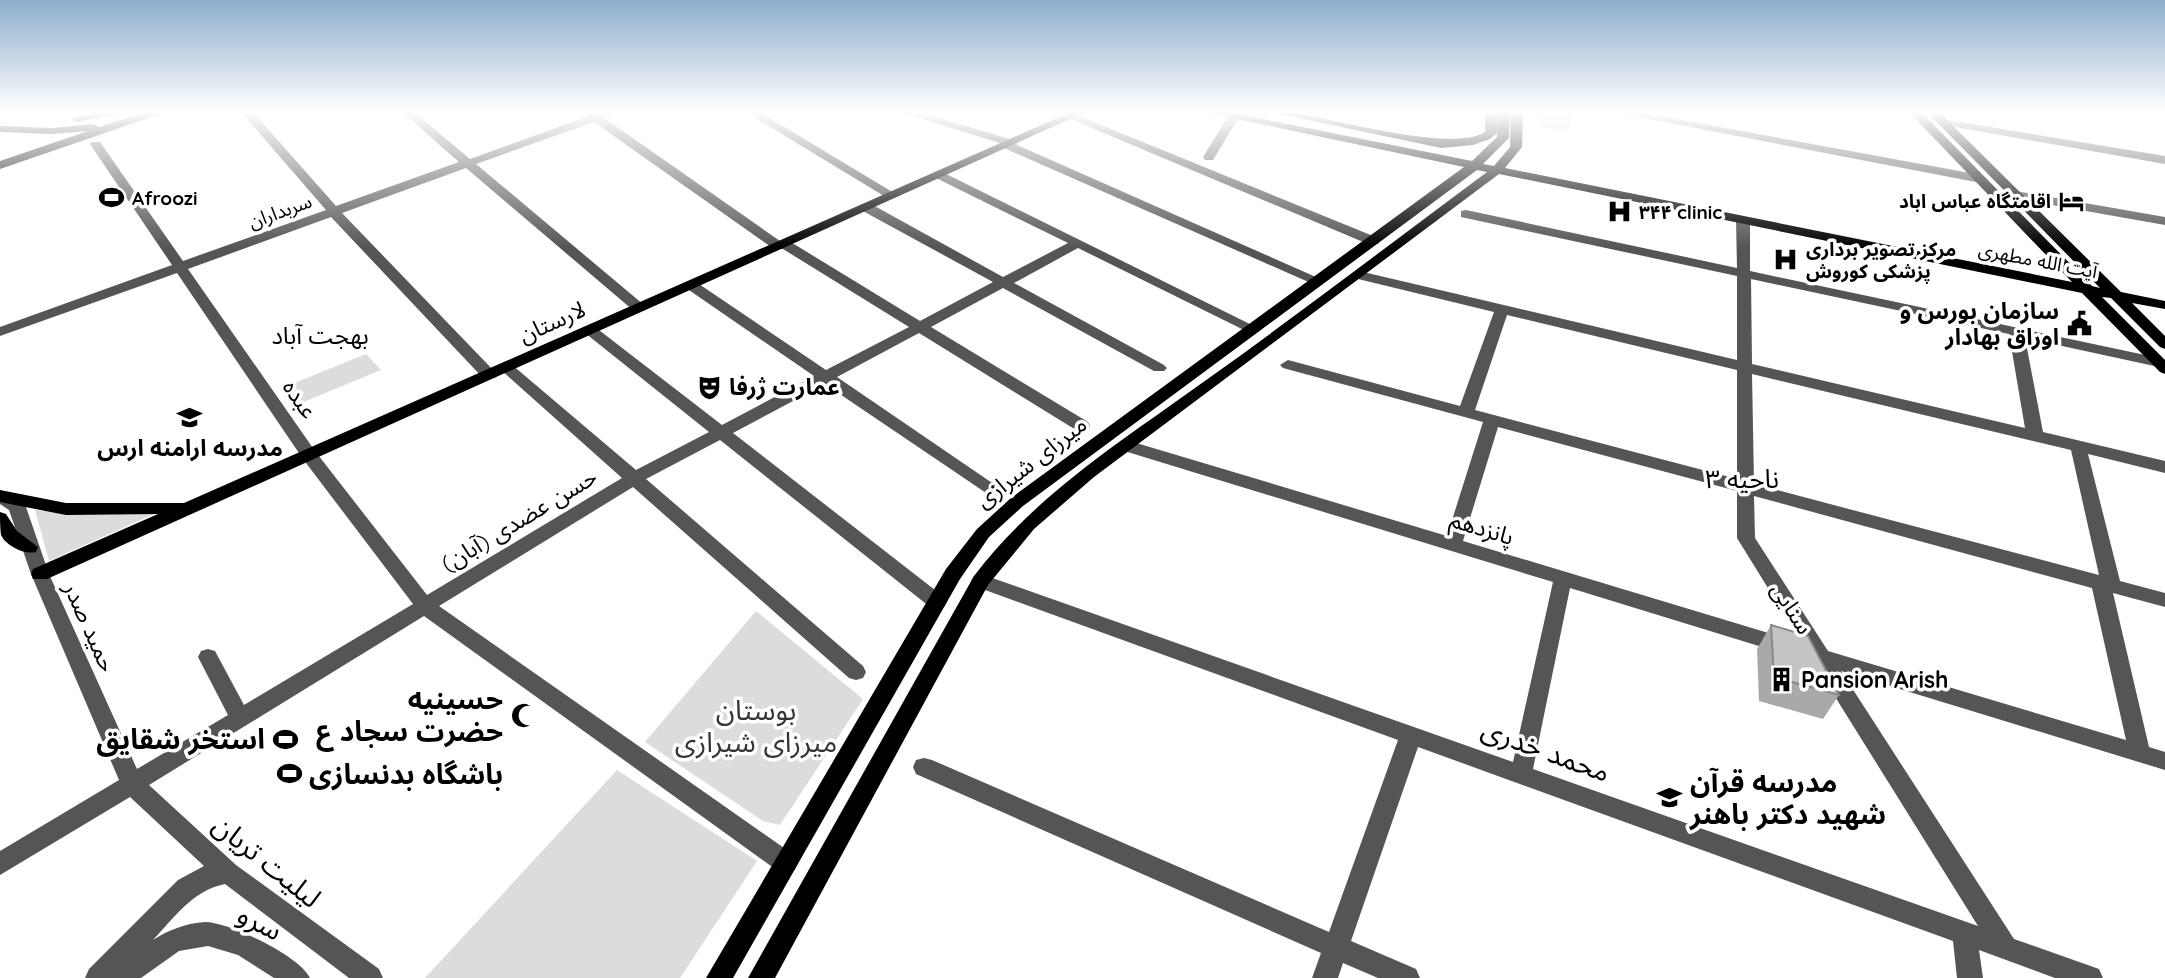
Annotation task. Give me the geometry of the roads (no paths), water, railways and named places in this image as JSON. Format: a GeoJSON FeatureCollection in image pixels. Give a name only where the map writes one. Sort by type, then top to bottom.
{"type":"FeatureCollection","features":[{"type":"Feature","properties":{"kind":"main road"},"geometry":{"type":"LineString","coordinates":[[0,165],[22,157]]}},
{"type":"Feature","properties":{"kind":"main road","name":"لارستان"},"geometry":{"type":"LineString","coordinates":[[40,574],[981,157]]}},
{"type":"Feature","properties":{"kind":"main road","name":"آیت الله مطهری"},"geometry":{"type":"LineString","coordinates":[[1428,157],[2165,305]]}},
{"type":"Feature","properties":{"kind":"main road","name":"میرزای شیرازی"},"geometry":{"type":"LineString","coordinates":[[719,978],[970,548],[1006,511],[1484,157]]}},
{"type":"Feature","properties":{"kind":"main road","name":"میرزای شیرازی"},"geometry":{"type":"LineString","coordinates":[[761,978],[981,581],[1017,533],[1127,446],[1497,170],[1508,157]]}},
{"type":"Feature","properties":{"kind":"main road"},"geometry":{"type":"LineString","coordinates":[[1959,157],[2162,365]]}},
{"type":"Feature","properties":{"kind":"main road"},"geometry":{"type":"LineString","coordinates":[[1977,157],[2165,344]]}},
{"type":"Feature","properties":{"kind":"main road"},"geometry":{"type":"LineString","coordinates":[[0,496],[66,509],[189,508]]}},
{"type":"Feature","properties":{"kind":"main road"},"geometry":{"type":"LineString","coordinates":[[0,518],[11,536],[29,547]]}},
{"type":"Feature","properties":{"kind":"main road"},"geometry":{"type":"LineString","coordinates":[[953,574],[981,581]]}},
{"type":"Feature","properties":{"kind":"main road"},"geometry":{"type":"LineString","coordinates":[[937,602],[966,609]]}},
{"type":"Feature","properties":{"kind":"street","name":"عبده"},"geometry":{"type":"LineString","coordinates":[[105,157],[309,455],[425,606],[786,863]]}},
{"type":"Feature","properties":{"kind":"street"},"geometry":{"type":"LineString","coordinates":[[285,157],[334,212],[489,375]]}},
{"type":"Feature","properties":{"kind":"street"},"geometry":{"type":"LineString","coordinates":[[461,157],[639,308]]}},
{"type":"Feature","properties":{"kind":"street","name":"سربداران"},"geometry":{"type":"LineString","coordinates":[[0,332],[485,157]]}},
{"type":"Feature","properties":{"kind":"street"},"geometry":{"type":"LineString","coordinates":[[652,157],[782,245],[1082,425]]}},
{"type":"Feature","properties":{"kind":"street"},"geometry":{"type":"LineString","coordinates":[[826,157],[893,196]]}},
{"type":"Feature","properties":{"kind":"street"},"geometry":{"type":"LineString","coordinates":[[1038,157],[1318,281]]}},
{"type":"Feature","properties":{"kind":"street"},"geometry":{"type":"LineString","coordinates":[[1177,157],[1373,241]]}},
{"type":"Feature","properties":{"kind":"street"},"geometry":{"type":"LineString","coordinates":[[1860,157],[1981,179]]}},
{"type":"Feature","properties":{"kind":"street"},"geometry":{"type":"LineString","coordinates":[[2145,157],[2165,160]]}},
{"type":"Feature","properties":{"kind":"street"},"geometry":{"type":"LineString","coordinates":[[940,175],[1253,329]]}},
{"type":"Feature","properties":{"kind":"street"},"geometry":{"type":"LineString","coordinates":[[2016,195],[2165,221]]}},
{"type":"Feature","properties":{"kind":"street"},"geometry":{"type":"LineString","coordinates":[[866,208],[1159,368]]}},
{"type":"Feature","properties":{"kind":"street"},"geometry":{"type":"LineString","coordinates":[[1466,214],[2162,365]]}},
{"type":"Feature","properties":{"kind":"street","name":"سنایی"},"geometry":{"type":"LineString","coordinates":[[1743,220],[1746,538],[2006,948]]}},
{"type":"Feature","properties":{"kind":"street","name":"حسن عضدی (آبان)"},"geometry":{"type":"LineString","coordinates":[[0,864],[635,478],[1078,243]]}},
{"type":"Feature","properties":{"kind":"street"},"geometry":{"type":"LineString","coordinates":[[1359,275],[2165,467]]}},
{"type":"Feature","properties":{"kind":"street"},"geometry":{"type":"LineString","coordinates":[[691,285],[995,493]]}},
{"type":"Feature","properties":{"kind":"street"},"geometry":{"type":"LineString","coordinates":[[1466,412],[1502,309]]}},
{"type":"Feature","properties":{"kind":"street"},"geometry":{"type":"LineString","coordinates":[[590,330],[937,602]]}},
{"type":"Feature","properties":{"kind":"street"},"geometry":{"type":"LineString","coordinates":[[2017,332],[2035,436]]}},
{"type":"Feature","properties":{"kind":"street"},"geometry":{"type":"LineString","coordinates":[[1288,365],[2165,600]]}},
{"type":"Feature","properties":{"kind":"street"},"geometry":{"type":"LineString","coordinates":[[506,367],[856,672]]}},
{"type":"Feature","properties":{"kind":"street"},"geometry":{"type":"LineString","coordinates":[[1453,545],[1492,419]]}},
{"type":"Feature","properties":{"kind":"street","name":"پانزدهم"},"geometry":{"type":"LineString","coordinates":[[1127,446],[2165,761]]}},
{"type":"Feature","properties":{"kind":"street"},"geometry":{"type":"LineString","coordinates":[[2078,446],[2140,754]]}},
{"type":"Feature","properties":{"kind":"street","name":"حمید صدر"},"geometry":{"type":"LineString","coordinates":[[0,496],[16,504],[40,574],[132,784]]}},
{"type":"Feature","properties":{"kind":"street"},"geometry":{"type":"LineString","coordinates":[[1521,774],[1563,578]]}},
{"type":"Feature","properties":{"kind":"street","name":"محمد خدری"},"geometry":{"type":"LineString","coordinates":[[981,581],[2090,978]]}},
{"type":"Feature","properties":{"kind":"street"},"geometry":{"type":"LineString","coordinates":[[208,657],[240,719]]}},
{"type":"Feature","properties":{"kind":"street"},"geometry":{"type":"LineString","coordinates":[[1325,978],[1411,735]]}},
{"type":"Feature","properties":{"kind":"street"},"geometry":{"type":"LineString","coordinates":[[924,767],[1407,978]]}},
{"type":"Feature","properties":{"kind":"street","name":"لیلیت تریان"},"geometry":{"type":"LineString","coordinates":[[132,784],[228,873],[370,978]]}},
{"type":"Feature","properties":{"kind":"street"},"geometry":{"type":"LineString","coordinates":[[98,978],[187,888],[203,877],[228,873]]}},
{"type":"Feature","properties":{"kind":"street","name":"سرو"},"geometry":{"type":"LineString","coordinates":[[121,978],[165,943],[194,932],[227,936],[297,978]]}},
{"type":"Feature","properties":{"kind":"street"},"geometry":{"type":"LineString","coordinates":[[1964,933],[1970,978]]}},
{"type":"Feature","properties":{"kind":"place","name":"Afroozi"},"geometry":{"type":"Point","coordinates":[112,198]}},
{"type":"Feature","properties":{"kind":"place","name":"اقامتگاه عباس اباد"},"geometry":{"type":"Point","coordinates":[2071,201]}},
{"type":"Feature","properties":{"kind":"place","name":"۳۴۴ clinic"},"geometry":{"type":"Point","coordinates":[1619,212]}},
{"type":"Feature","properties":{"kind":"place","name":"مرکز تصویر برداری پزشکی کوروش"},"geometry":{"type":"Point","coordinates":[1786,260]}},
{"type":"Feature","properties":{"kind":"place","name":"سازمان بورس و اوراق بهادار"},"geometry":{"type":"Point","coordinates":[2079,324]}},
{"type":"Feature","properties":{"kind":"place","name":"عمارت ژرفا"},"geometry":{"type":"Point","coordinates":[709,387]}},
{"type":"Feature","properties":{"kind":"place","name":"مدرسه ارامنه ارس"},"geometry":{"type":"Point","coordinates":[190,418]}},
{"type":"Feature","properties":{"kind":"place","name":"Pansion Arish"},"geometry":{"type":"Point","coordinates":[1781,680]}},
{"type":"Feature","properties":{"kind":"place","name":"حسینیه حضرت سجاد ع"},"geometry":{"type":"Point","coordinates":[523,715]}},
{"type":"Feature","properties":{"kind":"place","name":"استخر شقایق"},"geometry":{"type":"Point","coordinates":[285,739]}},
{"type":"Feature","properties":{"kind":"place","name":"باشگاه بدنسازی"},"geometry":{"type":"Point","coordinates":[289,774]}},
{"type":"Feature","properties":{"kind":"place","name":"مدرسه قرآن شهید دکتر باهنر"},"geometry":{"type":"Point","coordinates":[1670,798]}},
{"type":"Feature","properties":{"kind":"district","name":"بهجت آباد"},"geometry":{"type":"Point","coordinates":[320,336]}},
{"type":"Feature","properties":{"kind":"district","name":"ناحیه ۳"},"geometry":{"type":"Point","coordinates":[1742,479]}},
{"type":"Feature","properties":{"kind":"park label","name":"بوستان میرزای شیرازی"},"geometry":{"type":"Point","coordinates":[756,726]}}]}
